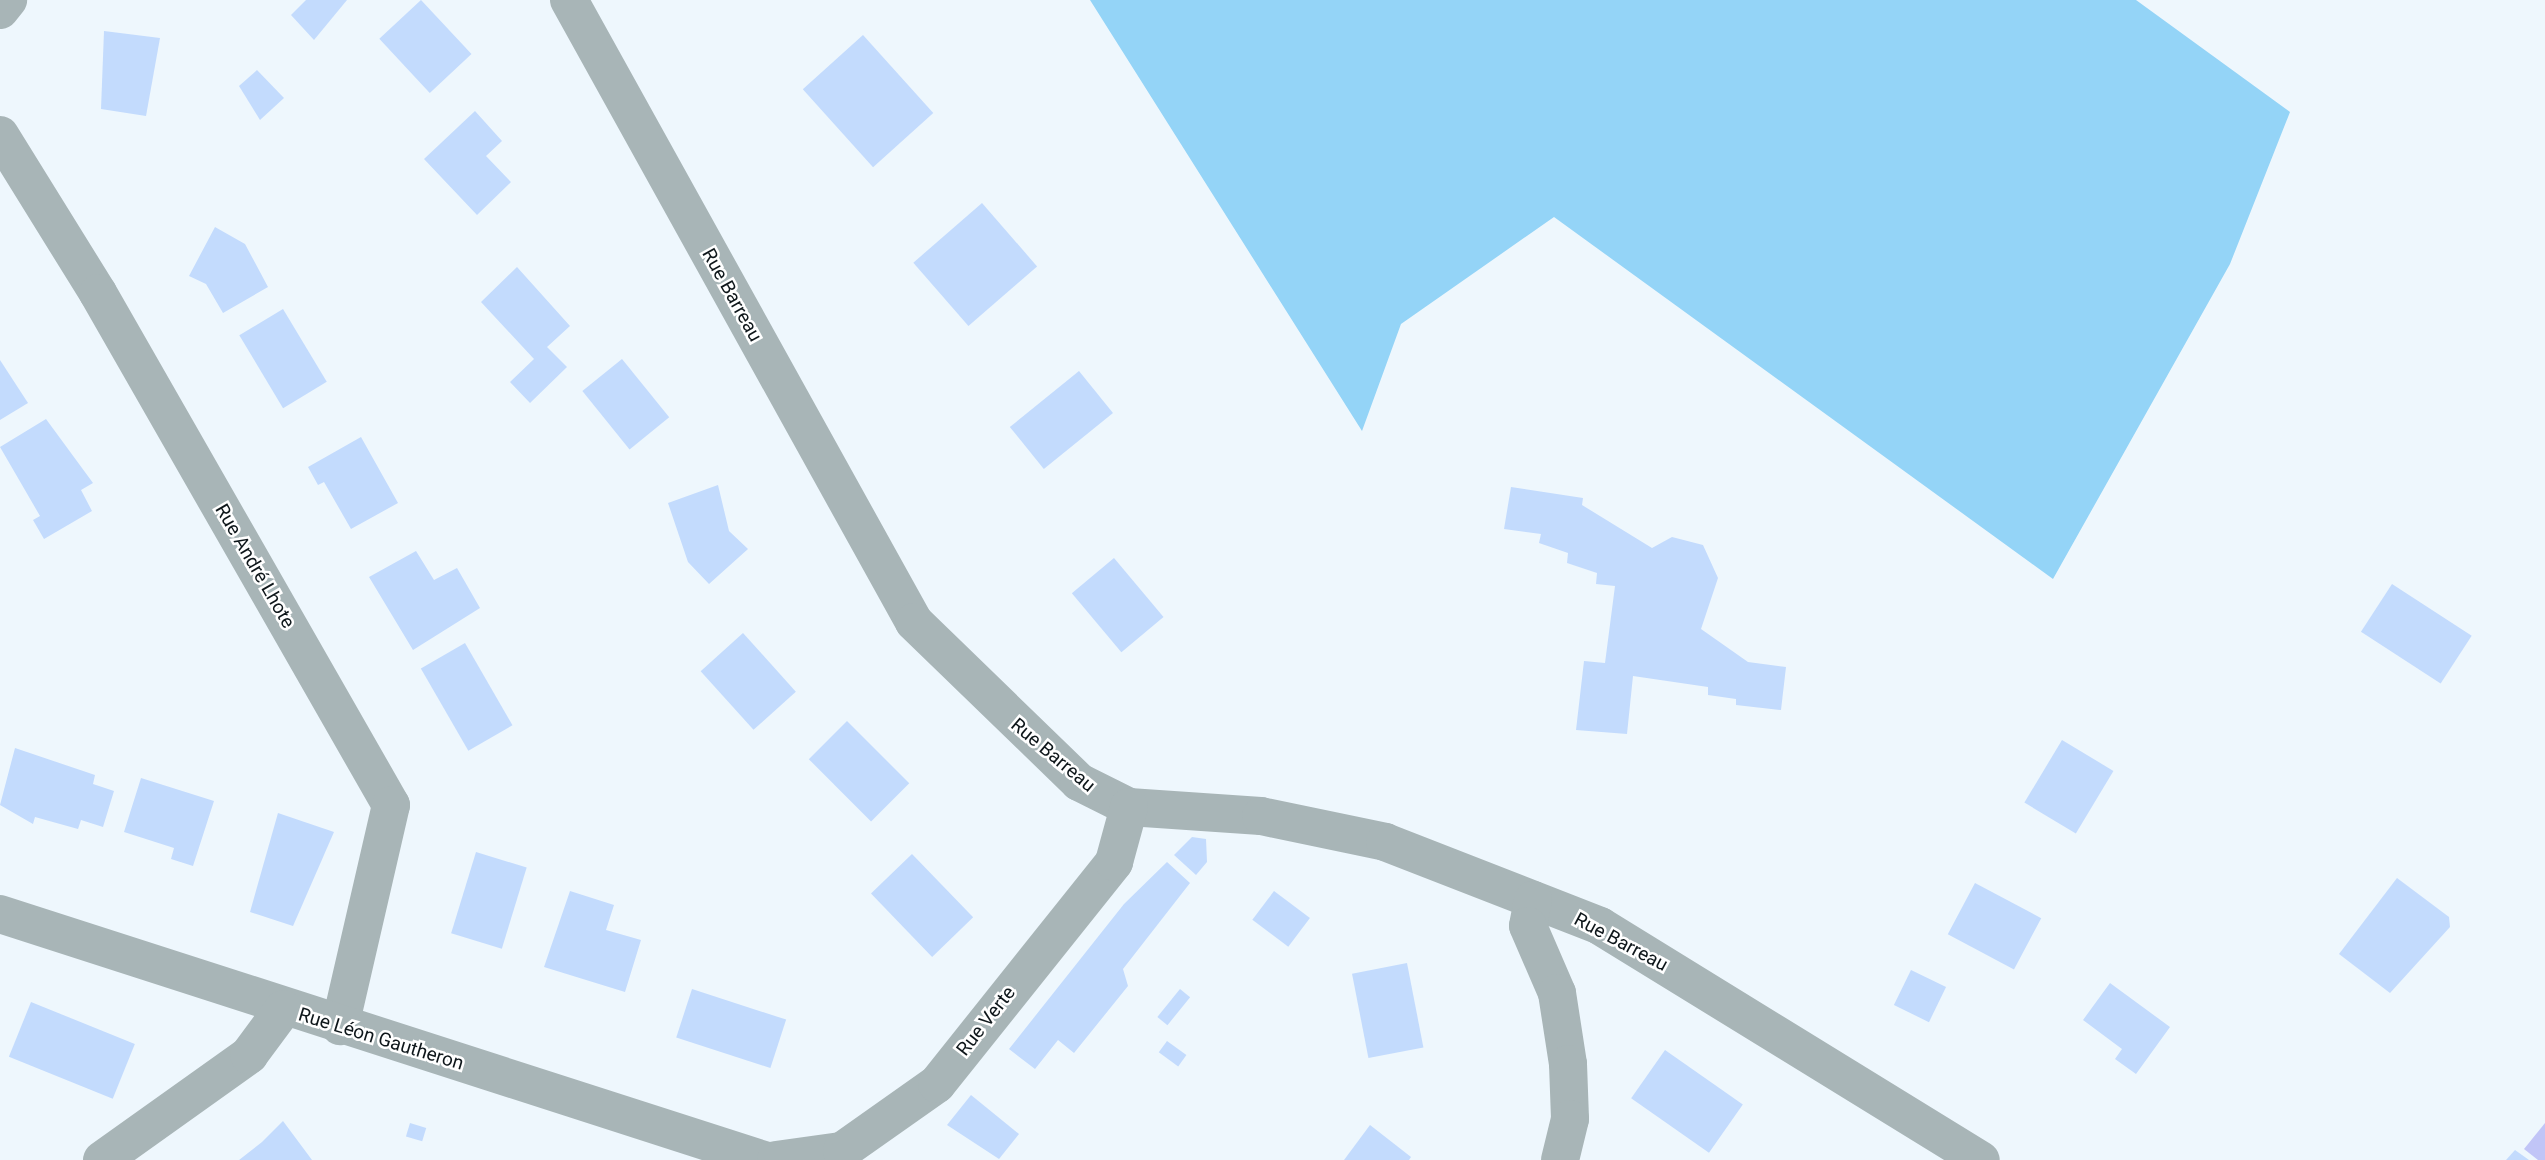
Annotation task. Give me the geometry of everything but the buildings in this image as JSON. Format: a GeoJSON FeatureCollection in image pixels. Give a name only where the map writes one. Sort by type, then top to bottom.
{"type":"FeatureCollection","features":[{"type":"Feature","properties":{"kind":"street"},"geometry":{"type":"LineString","coordinates":[[0,10],[8,0]]}},
{"type":"Feature","properties":{"kind":"street","name":"Rue Barreau"},"geometry":{"type":"LineString","coordinates":[[569,0],[915,622],[1079,782],[1129,807],[1261,816],[1385,842],[1600,926],[1981,1160]]}},
{"type":"Feature","properties":{"kind":"street","name":"Rue André Lhote"},"geometry":{"type":"LineString","coordinates":[[0,135],[98,293],[391,805],[340,1026]]}},
{"type":"Feature","properties":{"kind":"street","name":"Rue Verte"},"geometry":{"type":"LineString","coordinates":[[776,1160],[842,1151],[937,1084],[1114,862],[1129,807]]}},
{"type":"Feature","properties":{"kind":"street"},"geometry":{"type":"LineString","coordinates":[[1533,900],[1528,926],[1557,993],[1568,1064],[1570,1119],[1560,1160]]}},
{"type":"Feature","properties":{"kind":"street","name":"Rue Léon Gautheron"},"geometry":{"type":"LineString","coordinates":[[0,914],[283,1009],[764,1160]]}},
{"type":"Feature","properties":{"kind":"street"},"geometry":{"type":"LineString","coordinates":[[102,1160],[249,1055],[283,1009]]}},
{"type":"Feature","properties":{"kind":"shaded area"},"geometry":{"type":"Polygon","coordinates":[[[1090,0],[2136,0],[2290,112],[2230,264],[2053,579],[1554,217],[1401,324],[1362,431],[1090,0]]]}},
{"type":"Feature","properties":{"kind":"shaded area"},"geometry":{"type":"Polygon","coordinates":[[[2545,1123],[2545,1160],[2538,1160],[2524,1149],[2545,1123]]]}}]}
